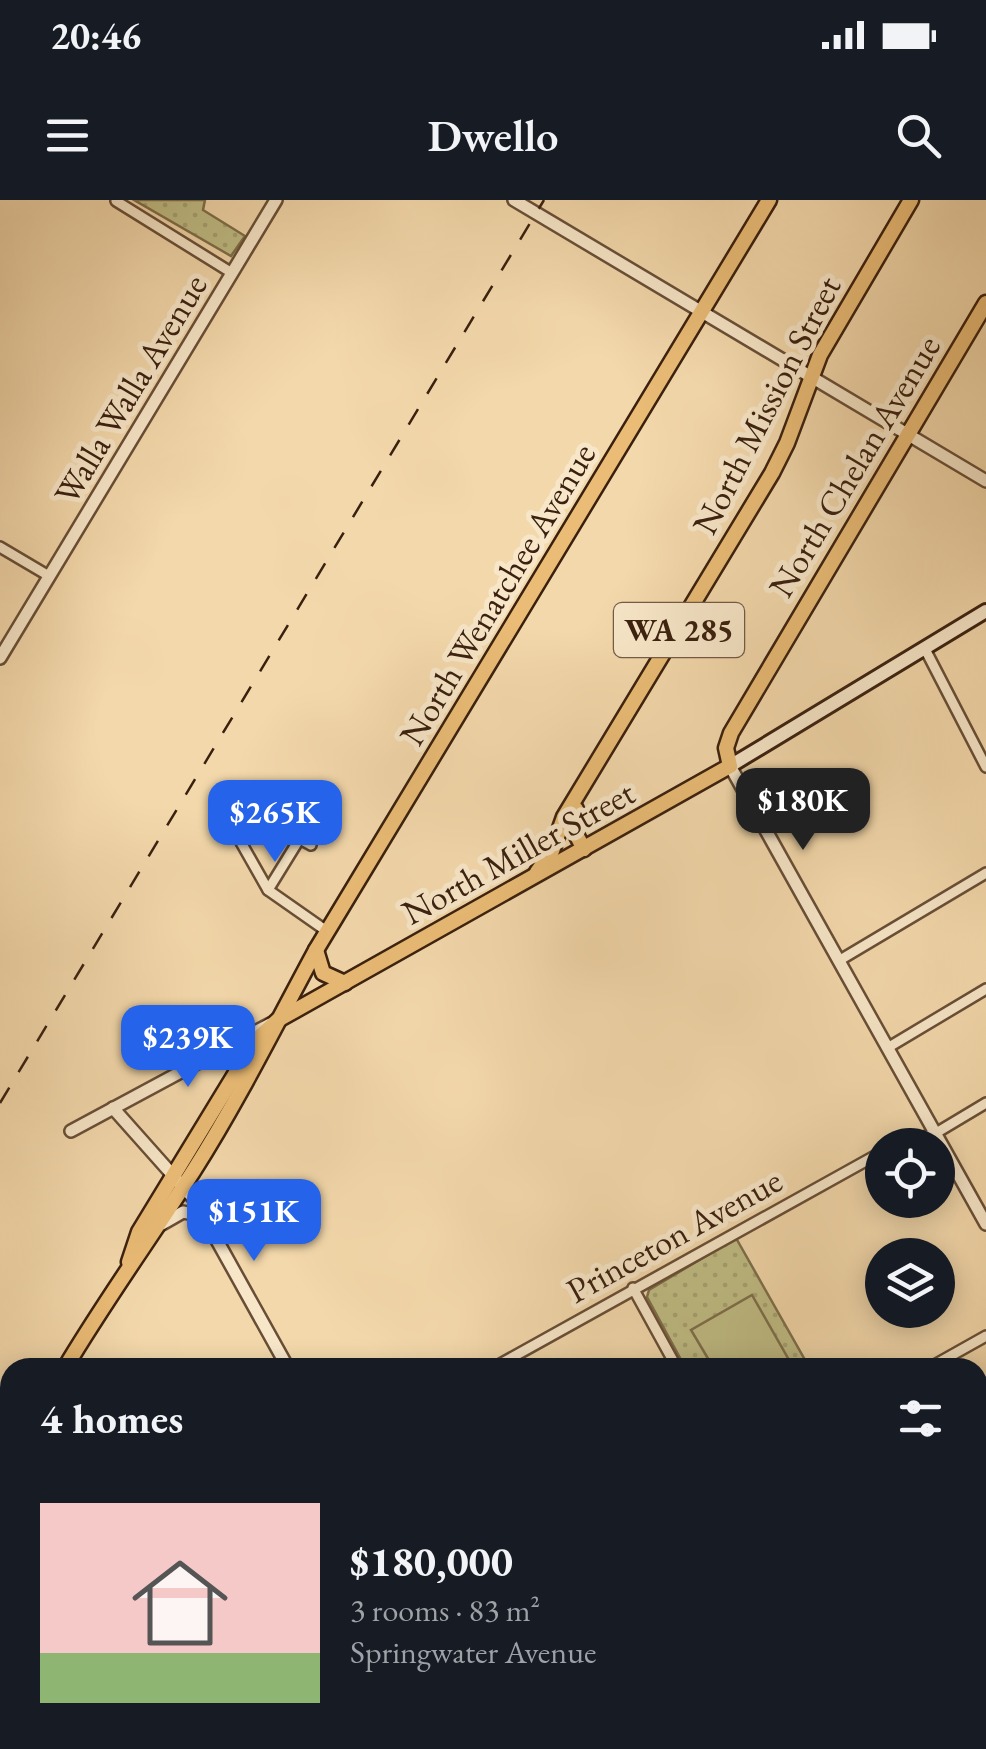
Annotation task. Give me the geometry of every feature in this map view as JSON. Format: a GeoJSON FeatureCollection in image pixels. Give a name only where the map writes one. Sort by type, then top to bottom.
{"type":"FeatureCollection","features":[{"type":"Feature","properties":{"kind":"main road","name":"North Wenatchee Avenue"},"geometry":{"type":"LineString","coordinates":[[127,1268],[158,1226],[256,1040],[278,1020],[316,950],[768,200]]}},
{"type":"Feature","properties":{"kind":"main road","name":"North Mission Street"},"geometry":{"type":"LineString","coordinates":[[534,877],[552,851],[564,817],[772,473],[787,443],[809,375],[911,200]]}},
{"type":"Feature","properties":{"kind":"main road","name":"North Chelan Avenue"},"geometry":{"type":"LineString","coordinates":[[730,766],[726,748],[732,733],[986,303]]}},
{"type":"Feature","properties":{"kind":"main road","name":"North Miller Street"},"geometry":{"type":"LineString","coordinates":[[278,1020],[730,766],[986,611]]}},
{"type":"Feature","properties":{"kind":"main road"},"geometry":{"type":"LineString","coordinates":[[580,792],[571,821],[584,848]]}},
{"type":"Feature","properties":{"kind":"main road"},"geometry":{"type":"LineString","coordinates":[[316,950],[323,973],[344,983]]}},
{"type":"Feature","properties":{"kind":"main road","name":"North Wenatchee Avenue"},"geometry":{"type":"LineString","coordinates":[[72,1358],[127,1268],[140,1232],[179,1180]]}},
{"type":"Feature","properties":{"kind":"street","name":"Walla Walla Avenue"},"geometry":{"type":"LineString","coordinates":[[0,658],[276,200]]}},
{"type":"Feature","properties":{"kind":"street"},"geometry":{"type":"LineString","coordinates":[[514,200],[986,481]]}},
{"type":"Feature","properties":{"kind":"street"},"geometry":{"type":"LineString","coordinates":[[116,201],[232,273]]}},
{"type":"Feature","properties":{"kind":"street"},"geometry":{"type":"LineString","coordinates":[[0,547],[49,576]]}},
{"type":"Feature","properties":{"kind":"street"},"geometry":{"type":"LineString","coordinates":[[925,648],[986,768]]}},
{"type":"Feature","properties":{"kind":"street"},"geometry":{"type":"LineString","coordinates":[[730,766],[933,1128]]}},
{"type":"Feature","properties":{"kind":"street"},"geometry":{"type":"LineString","coordinates":[[312,845],[253,814],[242,815],[234,822],[234,830],[268,890],[328,932]]}},
{"type":"Feature","properties":{"kind":"street"},"geometry":{"type":"LineString","coordinates":[[268,890],[300,838]]}},
{"type":"Feature","properties":{"kind":"street"},"geometry":{"type":"LineString","coordinates":[[840,960],[986,873]]}},
{"type":"Feature","properties":{"kind":"street"},"geometry":{"type":"LineString","coordinates":[[889,1047],[986,989]]}},
{"type":"Feature","properties":{"kind":"street","name":"North Miller Street"},"geometry":{"type":"LineString","coordinates":[[71,1131],[278,1020]]}},
{"type":"Feature","properties":{"kind":"street"},"geometry":{"type":"LineString","coordinates":[[944,1128],[986,1103]]}},
{"type":"Feature","properties":{"kind":"street"},"geometry":{"type":"LineString","coordinates":[[113,1108],[179,1180],[204,1216],[282,1358]]}},
{"type":"Feature","properties":{"kind":"street","name":"Princeton Avenue"},"geometry":{"type":"LineString","coordinates":[[510,1358],[865,1161]]}},
{"type":"Feature","properties":{"kind":"street"},"geometry":{"type":"LineString","coordinates":[[955,1167],[985,1221]]}},
{"type":"Feature","properties":{"kind":"street"},"geometry":{"type":"LineString","coordinates":[[158,1226],[183,1212],[204,1216]]}},
{"type":"Feature","properties":{"kind":"street"},"geometry":{"type":"LineString","coordinates":[[632,1288],[670,1358]]}},
{"type":"Feature","properties":{"kind":"street"},"geometry":{"type":"LineString","coordinates":[[948,1358],[986,1336]]}},
{"type":"Feature","properties":{"kind":"shaded area"},"geometry":{"type":"Polygon","coordinates":[[[134,200],[205,200],[203,210],[245,236],[231,256],[134,200]]]}},
{"type":"Feature","properties":{"kind":"shaded area"},"geometry":{"type":"Polygon","coordinates":[[[736,1238],[804,1358],[680,1358],[647,1297],[649,1290],[736,1238]]]}},
{"type":"Feature","properties":{"kind":"shaded area"},"geometry":{"type":"Polygon","coordinates":[[[752,1295],[788,1358],[708,1358],[691,1330],[752,1295]]]}},
{"type":"Feature","properties":{"kind":"railway"},"geometry":{"type":"LineString","coordinates":[[0,1103],[544,200]]}}]}
